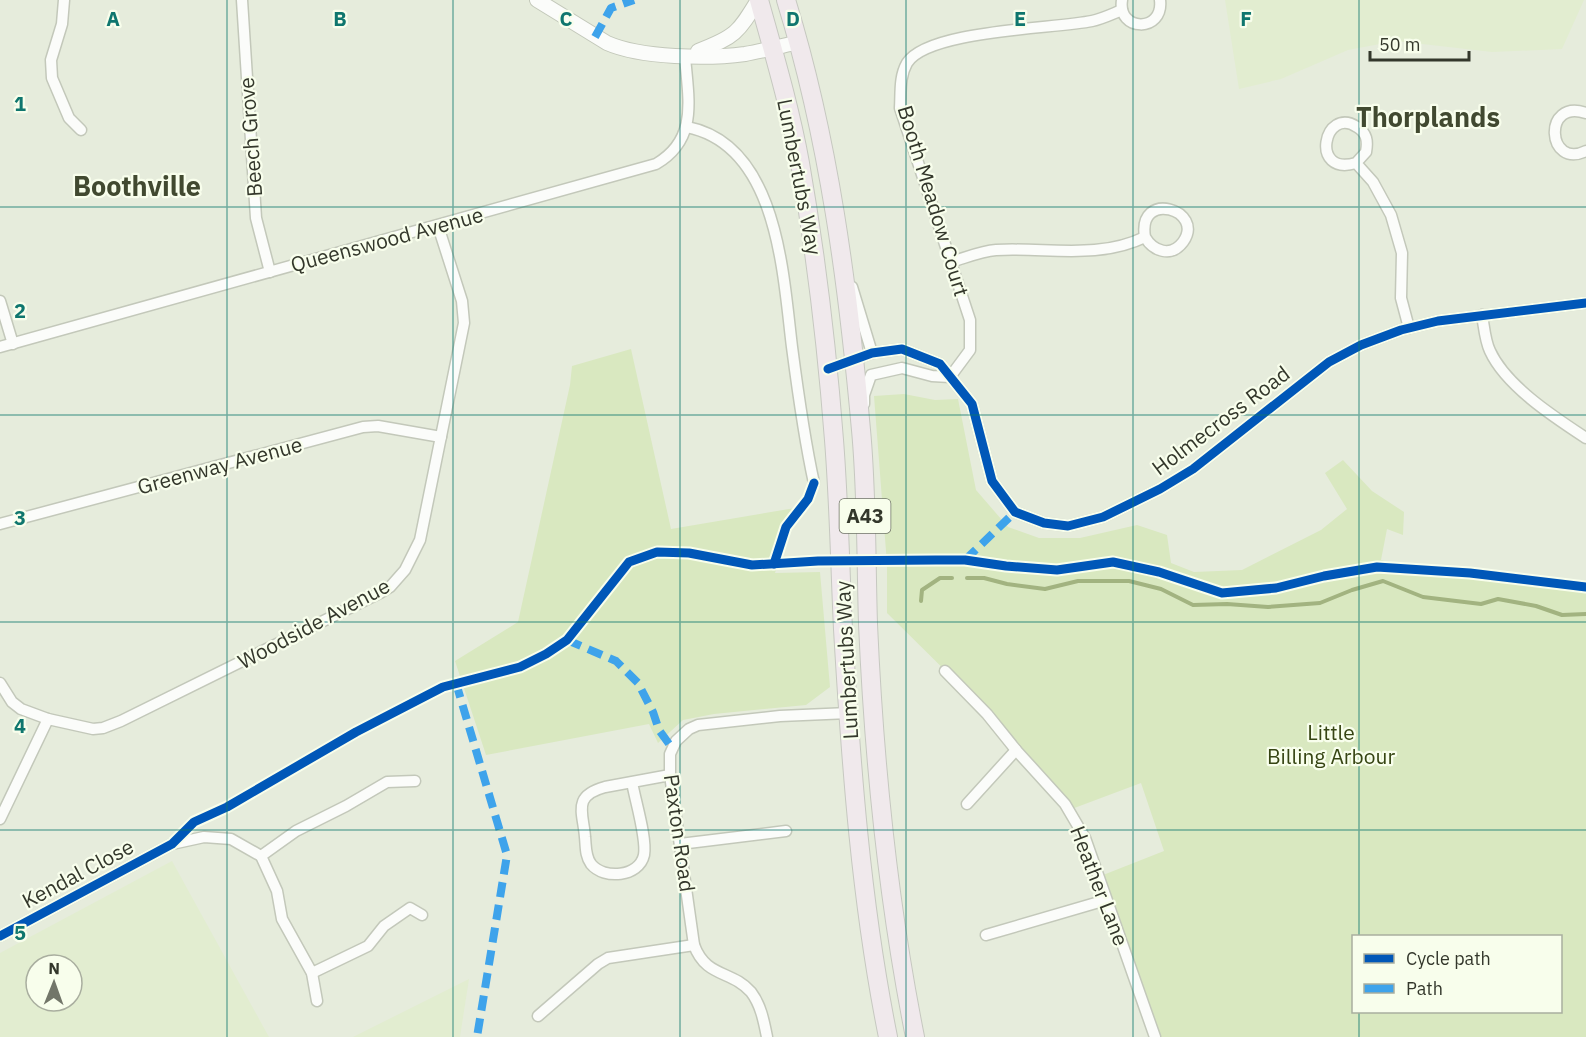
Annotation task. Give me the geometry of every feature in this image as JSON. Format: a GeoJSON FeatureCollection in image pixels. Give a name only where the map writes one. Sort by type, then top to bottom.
{"type":"FeatureCollection","features":[{"type":"Feature","properties":{"kind":"highway","name":"Lumbertubs Way"},"geometry":{"type":"LineString","coordinates":[[759,0],[799,161],[814,250],[828,369],[859,844],[888,1037]]}},
{"type":"Feature","properties":{"kind":"highway","name":"Lumbertubs Way"},"geometry":{"type":"LineString","coordinates":[[786,0],[799,42],[823,145],[841,247],[861,432],[873,709],[891,881],[906,993],[915,1037]]}},
{"type":"Feature","properties":{"kind":"street"},"geometry":{"type":"LineString","coordinates":[[64,0],[64,17],[50,69],[69,118],[81,130]]}},
{"type":"Feature","properties":{"kind":"street","name":"Beech Grove"},"geometry":{"type":"LineString","coordinates":[[242,0],[256,210],[259,232],[270,272]]}},
{"type":"Feature","properties":{"kind":"street"},"geometry":{"type":"LineString","coordinates":[[537,0],[618,48],[640,52],[685,56],[744,54],[799,42]]}},
{"type":"Feature","properties":{"kind":"street"},"geometry":{"type":"LineString","coordinates":[[685,56],[723,42],[740,29],[759,0]]}},
{"type":"Feature","properties":{"kind":"street","name":"Booth Meadow Court"},"geometry":{"type":"LineString","coordinates":[[950,377],[970,350],[970,320],[900,108],[901,80],[908,62],[927,47],[956,39],[1093,21],[1122,5],[1126,18],[1131,23],[1145,25],[1154,21],[1158,16],[1161,9],[1160,0]]}},
{"type":"Feature","properties":{"kind":"street","name":"Queenswood Avenue"},"geometry":{"type":"LineString","coordinates":[[0,347],[645,169],[665,159],[673,152],[687,127],[689,107],[685,56]]}},
{"type":"Feature","properties":{"kind":"street"},"geometry":{"type":"LineString","coordinates":[[1585,154],[1562,150],[1557,144],[1554,131],[1560,117],[1566,113],[1578,111],[1586,113]]}},
{"type":"Feature","properties":{"kind":"street","name":"Lumbertubs Way"},"geometry":{"type":"LineString","coordinates":[[687,127],[712,135],[732,150],[752,177],[770,212],[782,268],[804,441],[814,483]]}},
{"type":"Feature","properties":{"kind":"street"},"geometry":{"type":"LineString","coordinates":[[1356,163],[1373,182],[1391,215],[1402,253],[1401,298],[1409,328]]}},
{"type":"Feature","properties":{"kind":"street"},"geometry":{"type":"LineString","coordinates":[[1172,209],[1179,213],[1185,222],[1186,237],[1182,244],[1171,251],[1156,250],[1145,237],[1145,222],[1148,216],[1157,210],[1172,209]]}},
{"type":"Feature","properties":{"kind":"street","name":"Woodside Avenue"},"geometry":{"type":"LineString","coordinates":[[0,683],[12,702],[21,709],[48,719],[93,729],[112,726],[370,599],[390,586],[411,562],[420,540],[464,323],[462,301],[438,226]]}},
{"type":"Feature","properties":{"kind":"street"},"geometry":{"type":"LineString","coordinates":[[951,262],[994,250],[1105,249],[1131,244],[1145,237]]}},
{"type":"Feature","properties":{"kind":"street","name":"Lumbertubs Way"},"geometry":{"type":"LineString","coordinates":[[841,247],[872,353]]}},
{"type":"Feature","properties":{"kind":"street"},"geometry":{"type":"LineString","coordinates":[[0,301],[13,344]]}},
{"type":"Feature","properties":{"kind":"street","name":"Holmecross Road"},"geometry":{"type":"LineString","coordinates":[[828,369],[872,353],[902,349],[940,363],[972,404],[992,481],[1015,512],[1044,523],[1068,526],[1103,517],[1160,489],[1192,469],[1329,362],[1361,345],[1409,328],[1438,321],[1586,303]]}},
{"type":"Feature","properties":{"kind":"street"},"geometry":{"type":"LineString","coordinates":[[1482,315],[1489,350],[1503,374],[1554,416],[1586,438]]}},
{"type":"Feature","properties":{"kind":"street"},"geometry":{"type":"LineString","coordinates":[[861,432],[864,395],[871,375],[902,368],[932,376],[950,377]]}},
{"type":"Feature","properties":{"kind":"street","name":"Greenway Avenue"},"geometry":{"type":"LineString","coordinates":[[0,524],[363,427],[378,426],[441,437]]}},
{"type":"Feature","properties":{"kind":"street","name":"Heather Lane"},"geometry":{"type":"LineString","coordinates":[[945,671],[987,714],[1065,804],[1085,838],[1155,1037]]}},
{"type":"Feature","properties":{"kind":"street","name":"Paxton Road"},"geometry":{"type":"LineString","coordinates":[[767,1037],[761,1011],[751,992],[735,980],[710,968],[698,954],[694,945],[670,775],[670,754],[676,741],[689,729],[698,725],[780,716],[849,712]]}},
{"type":"Feature","properties":{"kind":"street"},"geometry":{"type":"LineString","coordinates":[[0,819],[48,719]]}},
{"type":"Feature","properties":{"kind":"street"},"geometry":{"type":"LineString","coordinates":[[967,804],[1016,750]]}},
{"type":"Feature","properties":{"kind":"street"},"geometry":{"type":"LineString","coordinates":[[632,782],[644,855],[641,862],[631,871],[604,873],[592,865],[586,854],[581,804],[585,798],[597,789],[632,782],[670,775]]}},
{"type":"Feature","properties":{"kind":"street"},"geometry":{"type":"LineString","coordinates":[[317,1001],[312,973],[282,919],[277,891],[261,856],[297,831],[387,782],[415,781]]}},
{"type":"Feature","properties":{"kind":"street"},"geometry":{"type":"LineString","coordinates":[[680,844],[786,831]]}},
{"type":"Feature","properties":{"kind":"street","name":"Kendal Close"},"geometry":{"type":"LineString","coordinates":[[0,936],[172,844],[204,837],[231,839],[261,856]]}},
{"type":"Feature","properties":{"kind":"street"},"geometry":{"type":"LineString","coordinates":[[986,935],[1106,900]]}},
{"type":"Feature","properties":{"kind":"street"},"geometry":{"type":"LineString","coordinates":[[312,973],[369,946],[384,926],[410,908],[423,915]]}},
{"type":"Feature","properties":{"kind":"street"},"geometry":{"type":"LineString","coordinates":[[538,1016],[608,958],[694,945]]}},
{"type":"Feature","properties":{"kind":"shaded area"},"geometry":{"type":"Polygon","coordinates":[[[1225,0],[1584,0],[1562,49],[1492,52],[1396,41],[1348,50],[1281,79],[1239,89],[1225,0]]]}},
{"type":"Feature","properties":{"kind":"shaded area"},"geometry":{"type":"Polygon","coordinates":[[[172,861],[269,1037],[0,1037],[0,953],[172,861]]]}},
{"type":"Feature","properties":{"kind":"shaded area"},"geometry":{"type":"Polygon","coordinates":[[[469,979],[460,1037],[353,1037],[469,979]]]}},
{"type":"Feature","properties":{"kind":"green space"},"geometry":{"type":"Polygon","coordinates":[[[631,349],[671,529],[795,508],[775,573],[820,572],[830,687],[806,705],[714,714],[683,720],[658,743],[649,724],[486,755],[455,661],[518,622],[570,385],[572,366],[631,349]]]}},
{"type":"Feature","properties":{"kind":"green space","name":"Little Billing Arbour"},"geometry":{"type":"Polygon","coordinates":[[[904,394],[935,400],[958,399],[976,490],[1008,527],[1039,538],[1080,538],[1137,525],[1167,535],[1171,563],[1194,572],[1242,570],[1321,530],[1347,509],[1325,473],[1343,460],[1372,491],[1404,512],[1403,535],[1387,529],[1381,560],[1433,575],[1586,592],[1586,1037],[1156,1037],[1098,877],[1164,851],[1141,783],[1069,810],[975,700],[887,613],[887,564],[874,396],[904,394]]]}},
{"type":"Feature","properties":{"kind":"waterway"},"geometry":{"type":"LineString","coordinates":[[921,601],[922,590],[940,578],[952,578]]}},
{"type":"Feature","properties":{"kind":"waterway"},"geometry":{"type":"LineString","coordinates":[[967,578],[984,578],[1007,584],[1045,589],[1078,581],[1129,581],[1161,589],[1193,605],[1227,604],[1268,607],[1320,603],[1383,581],[1423,597],[1481,604],[1498,599],[1536,606],[1562,615],[1586,614]]}},
{"type":"Feature","properties":{"kind":"marked path"},"geometry":{"type":"LineString","coordinates":[[595,37],[611,8],[634,0]]}},
{"type":"Feature","properties":{"kind":"marked path"},"geometry":{"type":"LineString","coordinates":[[965,560],[1015,512]]}},
{"type":"Feature","properties":{"kind":"marked path"},"geometry":{"type":"LineString","coordinates":[[567,640],[616,661],[638,683],[653,712],[659,730],[672,748]]}},
{"type":"Feature","properties":{"kind":"marked path"},"geometry":{"type":"LineString","coordinates":[[456,683],[507,855],[477,1037]]}},
{"type":"Feature","properties":{"kind":"cycle path"},"geometry":{"type":"LineString","coordinates":[[828,369],[872,353],[902,349],[940,364],[972,404],[992,481],[1015,512],[1044,523],[1068,526],[1103,517],[1160,489],[1193,469],[1329,362],[1361,345],[1401,330],[1438,321],[1586,303]]}},
{"type":"Feature","properties":{"kind":"cycle path"},"geometry":{"type":"LineString","coordinates":[[774,564],[786,527],[808,499],[814,483]]}},
{"type":"Feature","properties":{"kind":"cycle path"},"geometry":{"type":"LineString","coordinates":[[0,936],[172,844],[194,822],[227,807],[356,732],[443,687],[520,667],[546,654],[567,640],[629,562],[657,552],[689,553],[752,565],[818,561],[965,560],[1057,570],[1113,562],[1159,572],[1222,593],[1276,588],[1324,576],[1377,567],[1470,573],[1586,587]]}},
{"type":"Feature","properties":{"kind":"district","name":"Thorplands"},"geometry":{"type":"Point","coordinates":[1428,118]}},
{"type":"Feature","properties":{"kind":"district","name":"Boothville"},"geometry":{"type":"Point","coordinates":[137,187]}}]}
